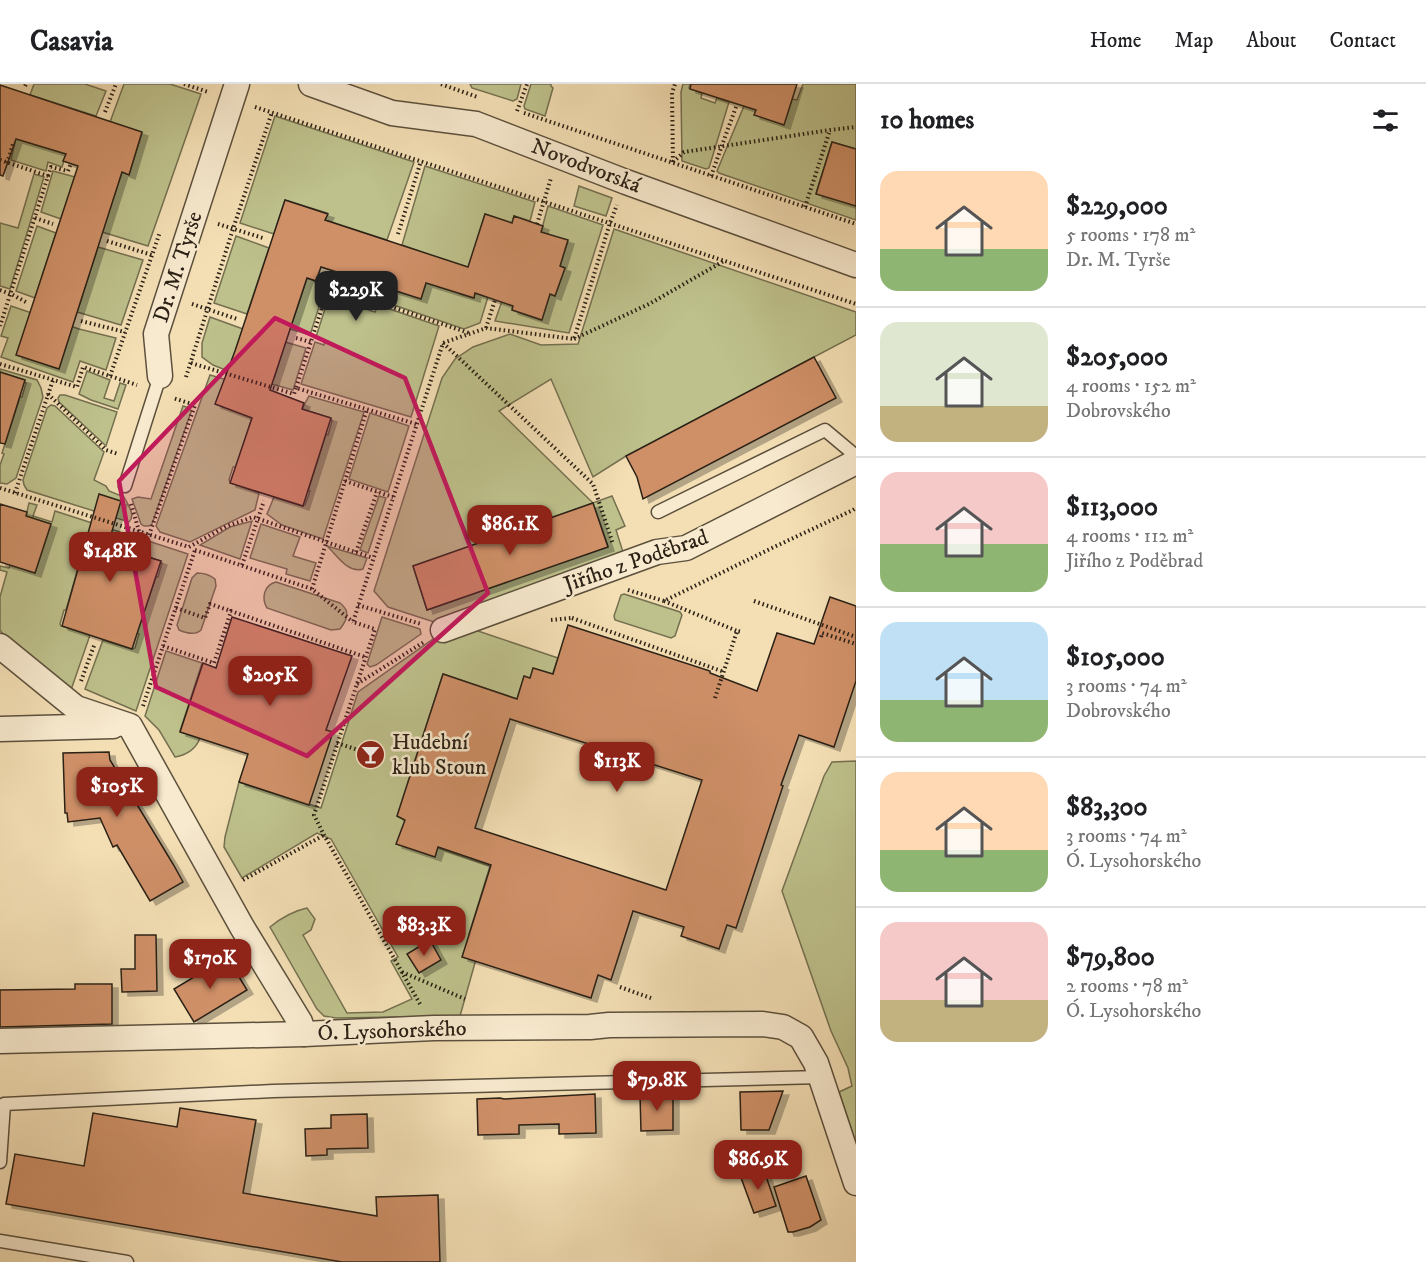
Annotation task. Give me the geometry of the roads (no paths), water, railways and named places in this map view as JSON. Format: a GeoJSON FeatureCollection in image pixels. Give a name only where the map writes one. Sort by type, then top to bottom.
{"type":"FeatureCollection","features":[{"type":"Feature","properties":{"kind":"street","name":"Novodvorská"},"geometry":{"type":"LineString","coordinates":[[311,84],[392,113],[476,124],[626,182],[856,265]]}},
{"type":"Feature","properties":{"kind":"street","name":"Dr. M. Tyrše"},"geometry":{"type":"LineString","coordinates":[[160,376],[156,334],[235,92]]}},
{"type":"Feature","properties":{"kind":"street","name":"Jiřího z Poděbrad"},"geometry":{"type":"LineString","coordinates":[[443,630],[657,552],[687,548],[856,462]]}},
{"type":"Feature","properties":{"kind":"street"},"geometry":{"type":"LineString","coordinates":[[5,651],[76,708],[130,726],[242,927],[300,1022],[304,1034]]}},
{"type":"Feature","properties":{"kind":"street"},"geometry":{"type":"LineString","coordinates":[[0,729],[130,726]]}},
{"type":"Feature","properties":{"kind":"street","name":"Ó. Lysohorského"},"geometry":{"type":"LineString","coordinates":[[0,1041],[304,1034],[434,1028],[763,1024],[783,1027],[801,1037],[821,1077]]}},
{"type":"Feature","properties":{"kind":"street"},"geometry":{"type":"LineString","coordinates":[[821,1077],[856,1183]]}},
{"type":"Feature","properties":{"kind":"lane","name":"Dr. M. Tyrše"},"geometry":{"type":"LineString","coordinates":[[125,486],[160,376]]}},
{"type":"Feature","properties":{"kind":"lane"},"geometry":{"type":"LineString","coordinates":[[658,512],[825,430],[856,456]]}},
{"type":"Feature","properties":{"kind":"lane"},"geometry":{"type":"LineString","coordinates":[[0,1162],[4,1104],[273,1091],[821,1077]]}},
{"type":"Feature","properties":{"kind":"lane"},"geometry":{"type":"LineString","coordinates":[[0,1241],[127,1262]]}},
{"type":"Feature","properties":{"kind":"place","name":"Hudební klub Stoun"},"geometry":{"type":"Point","coordinates":[371,755]}}]}
